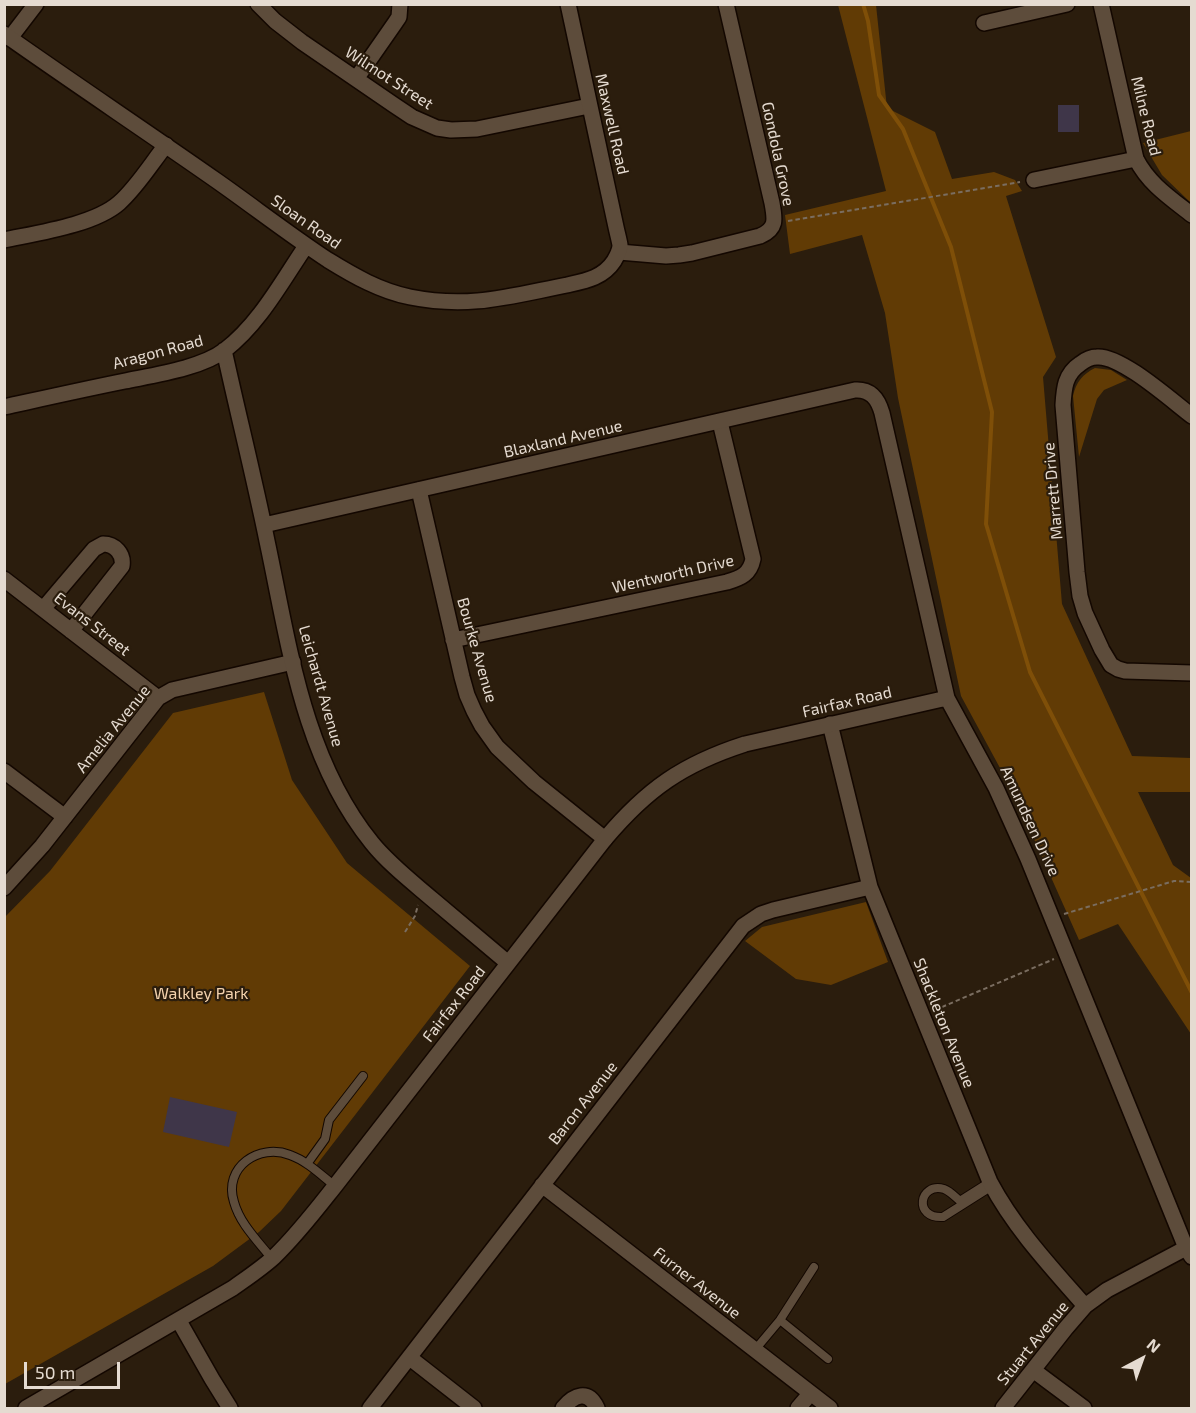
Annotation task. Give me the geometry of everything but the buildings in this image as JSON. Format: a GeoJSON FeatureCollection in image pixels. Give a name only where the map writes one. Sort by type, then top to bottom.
{"type":"FeatureCollection","features":[{"type":"Feature","properties":{"kind":"street"},"geometry":{"type":"LineString","coordinates":[[7,36],[36,4]]}},
{"type":"Feature","properties":{"kind":"street","name":"Wilmot Street"},"geometry":{"type":"LineString","coordinates":[[258,4],[274,21],[302,42],[412,117],[436,128],[466,130],[493,127],[589,106]]}},
{"type":"Feature","properties":{"kind":"street"},"geometry":{"type":"LineString","coordinates":[[356,79],[399,17],[400,4]]}},
{"type":"Feature","properties":{"kind":"street","name":"Maxwell Road"},"geometry":{"type":"LineString","coordinates":[[568,4],[620,245],[619,252]]}},
{"type":"Feature","properties":{"kind":"street","name":"Gondola Grove"},"geometry":{"type":"LineString","coordinates":[[619,252],[666,256],[692,253],[760,236],[769,232],[774,223],[772,203],[726,4]]}},
{"type":"Feature","properties":{"kind":"street"},"geometry":{"type":"LineString","coordinates":[[984,23],[1067,4]]}},
{"type":"Feature","properties":{"kind":"street","name":"Milne Road"},"geometry":{"type":"LineString","coordinates":[[1101,4],[1136,159],[1145,175],[1191,215]]}},
{"type":"Feature","properties":{"kind":"street","name":"Sloan Road"},"geometry":{"type":"LineString","coordinates":[[7,36],[166,145],[306,246],[357,277],[392,292],[425,300],[460,303],[495,300],[590,280],[605,272],[619,252]]}},
{"type":"Feature","properties":{"kind":"street"},"geometry":{"type":"LineString","coordinates":[[4,240],[81,222],[107,211],[118,204],[130,191],[166,145]]}},
{"type":"Feature","properties":{"kind":"street"},"geometry":{"type":"LineString","coordinates":[[1034,180],[1136,159]]}},
{"type":"Feature","properties":{"kind":"street","name":"Aragon Road"},"geometry":{"type":"LineString","coordinates":[[4,407],[166,372],[202,361],[224,350],[252,324],[306,246]]}},
{"type":"Feature","properties":{"kind":"street","name":"Leichardt Avenue"},"geometry":{"type":"LineString","coordinates":[[224,350],[293,662],[316,743],[329,775],[372,843],[405,876],[508,963]]}},
{"type":"Feature","properties":{"kind":"street","name":"Marrett Drive"},"geometry":{"type":"LineString","coordinates":[[1191,416],[1128,368],[1110,358],[1099,356],[1088,358],[1072,369],[1065,382],[1063,405],[1078,580],[1080,596],[1093,632],[1107,660],[1118,669],[1191,673]]}},
{"type":"Feature","properties":{"kind":"street","name":"Blaxland Avenue"},"geometry":{"type":"LineString","coordinates":[[264,525],[855,390],[870,392]]}},
{"type":"Feature","properties":{"kind":"street","name":"Amundsen Drive"},"geometry":{"type":"LineString","coordinates":[[870,392],[877,400],[882,413],[947,698],[1005,807],[1051,913],[1189,1252]]}},
{"type":"Feature","properties":{"kind":"street","name":"Wentworth Drive"},"geometry":{"type":"LineString","coordinates":[[453,640],[727,582],[744,576],[752,566],[753,559],[720,422]]}},
{"type":"Feature","properties":{"kind":"street","name":"Bourke Avenue"},"geometry":{"type":"LineString","coordinates":[[419,490],[467,695],[482,726],[502,753],[519,769],[605,839]]}},
{"type":"Feature","properties":{"kind":"street"},"geometry":{"type":"LineString","coordinates":[[43,609],[94,549],[103,544],[112,546],[121,554],[122,566],[71,631]]}},
{"type":"Feature","properties":{"kind":"street","name":"Evans Street"},"geometry":{"type":"LineString","coordinates":[[4,579],[158,698]]}},
{"type":"Feature","properties":{"kind":"street","name":"Amelia Avenue"},"geometry":{"type":"LineString","coordinates":[[4,888],[36,853],[158,698],[172,690],[293,662]]}},
{"type":"Feature","properties":{"kind":"street","name":"Fairfax Road"},"geometry":{"type":"LineString","coordinates":[[26,1408],[233,1288],[272,1258],[294,1237],[605,839],[624,816],[652,790],[694,764],[745,744],[947,698]]}},
{"type":"Feature","properties":{"kind":"street","name":"Shackleton Avenue"},"geometry":{"type":"LineString","coordinates":[[830,724],[870,887],[991,1184],[1028,1240],[1085,1306]]}},
{"type":"Feature","properties":{"kind":"street"},"geometry":{"type":"LineString","coordinates":[[4,771],[64,817]]}},
{"type":"Feature","properties":{"kind":"street","name":"Baron Avenue"},"geometry":{"type":"LineString","coordinates":[[370,1408],[744,926],[761,914],[773,910],[870,887]]}},
{"type":"Feature","properties":{"kind":"street","name":"Furner Avenue"},"geometry":{"type":"LineString","coordinates":[[542,1185],[830,1408]]}},
{"type":"Feature","properties":{"kind":"street","name":"Stuart Avenue"},"geometry":{"type":"LineString","coordinates":[[1003,1408],[1085,1306],[1107,1290],[1189,1252]]}},
{"type":"Feature","properties":{"kind":"street"},"geometry":{"type":"LineString","coordinates":[[179,1321],[230,1408]]}},
{"type":"Feature","properties":{"kind":"street"},"geometry":{"type":"LineString","coordinates":[[410,1358],[474,1408]]}},
{"type":"Feature","properties":{"kind":"street"},"geometry":{"type":"LineString","coordinates":[[1034,1370],[1084,1408]]}},
{"type":"Feature","properties":{"kind":"street"},"geometry":{"type":"LineString","coordinates":[[798,1408],[810,1394]]}},
{"type":"Feature","properties":{"kind":"street"},"geometry":{"type":"LineString","coordinates":[[563,1408],[573,1398],[582,1396],[592,1401],[597,1408]]}},
{"type":"Feature","properties":{"kind":"lane"},"geometry":{"type":"LineString","coordinates":[[307,1164],[326,1140],[329,1120],[363,1076]]}},
{"type":"Feature","properties":{"kind":"lane"},"geometry":{"type":"LineString","coordinates":[[272,1258],[243,1221],[234,1203],[231,1192],[232,1183],[240,1165],[256,1155],[279,1152],[307,1164],[335,1186]]}},
{"type":"Feature","properties":{"kind":"lane"},"geometry":{"type":"LineString","coordinates":[[991,1184],[943,1217],[934,1218],[924,1208],[923,1196],[930,1190],[944,1189],[960,1201],[991,1184]]}},
{"type":"Feature","properties":{"kind":"lane"},"geometry":{"type":"LineString","coordinates":[[754,1351],[780,1320],[814,1267]]}},
{"type":"Feature","properties":{"kind":"lane"},"geometry":{"type":"LineString","coordinates":[[780,1320],[828,1359]]}},
{"type":"Feature","properties":{"kind":"path"},"geometry":{"type":"LineString","coordinates":[[774,223],[1034,180]]}},
{"type":"Feature","properties":{"kind":"path"},"geometry":{"type":"LineString","coordinates":[[1064,914],[1174,881],[1191,882]]}},
{"type":"Feature","properties":{"kind":"path"},"geometry":{"type":"LineString","coordinates":[[405,932],[415,916],[423,891]]}},
{"type":"Feature","properties":{"kind":"path"},"geometry":{"type":"LineString","coordinates":[[922,1015],[1067,953]]}},
{"type":"Feature","properties":{"kind":"green space"},"geometry":{"type":"Polygon","coordinates":[[[838,5],[876,5],[887,108],[935,132],[952,179],[994,172],[1015,180],[1022,191],[1006,196],[1056,357],[1043,377],[1062,604],[1132,756],[1191,758],[1191,792],[1138,792],[1173,865],[1191,878],[1191,1034],[1118,924],[1079,940],[1013,792],[961,696],[898,398],[885,313],[862,235],[790,254],[785,215],[886,191],[838,5]]]}},
{"type":"Feature","properties":{"kind":"green space"},"geometry":{"type":"Polygon","coordinates":[[[1192,131],[1191,203],[1162,175],[1143,143],[1192,131]]]}},
{"type":"Feature","properties":{"kind":"green space"},"geometry":{"type":"Polygon","coordinates":[[[1095,368],[1111,370],[1127,380],[1104,390],[1097,399],[1079,457],[1073,396],[1081,379],[1095,368]]]}},
{"type":"Feature","properties":{"kind":"green space","name":"Walkley Park"},"geometry":{"type":"Polygon","coordinates":[[[264,692],[292,780],[347,863],[470,966],[281,1211],[259,1232],[213,1266],[5,1384],[4,918],[50,871],[173,713],[264,692]]]}},
{"type":"Feature","properties":{"kind":"green space"},"geometry":{"type":"Polygon","coordinates":[[[866,902],[888,962],[831,985],[796,979],[745,941],[762,927],[866,902]]]}},
{"type":"Feature","properties":{"kind":"waterway"},"geometry":{"type":"LineString","coordinates":[[863,4],[868,21],[879,95],[903,129],[951,247],[992,412],[986,524],[1030,672],[1192,993]]}}]}
